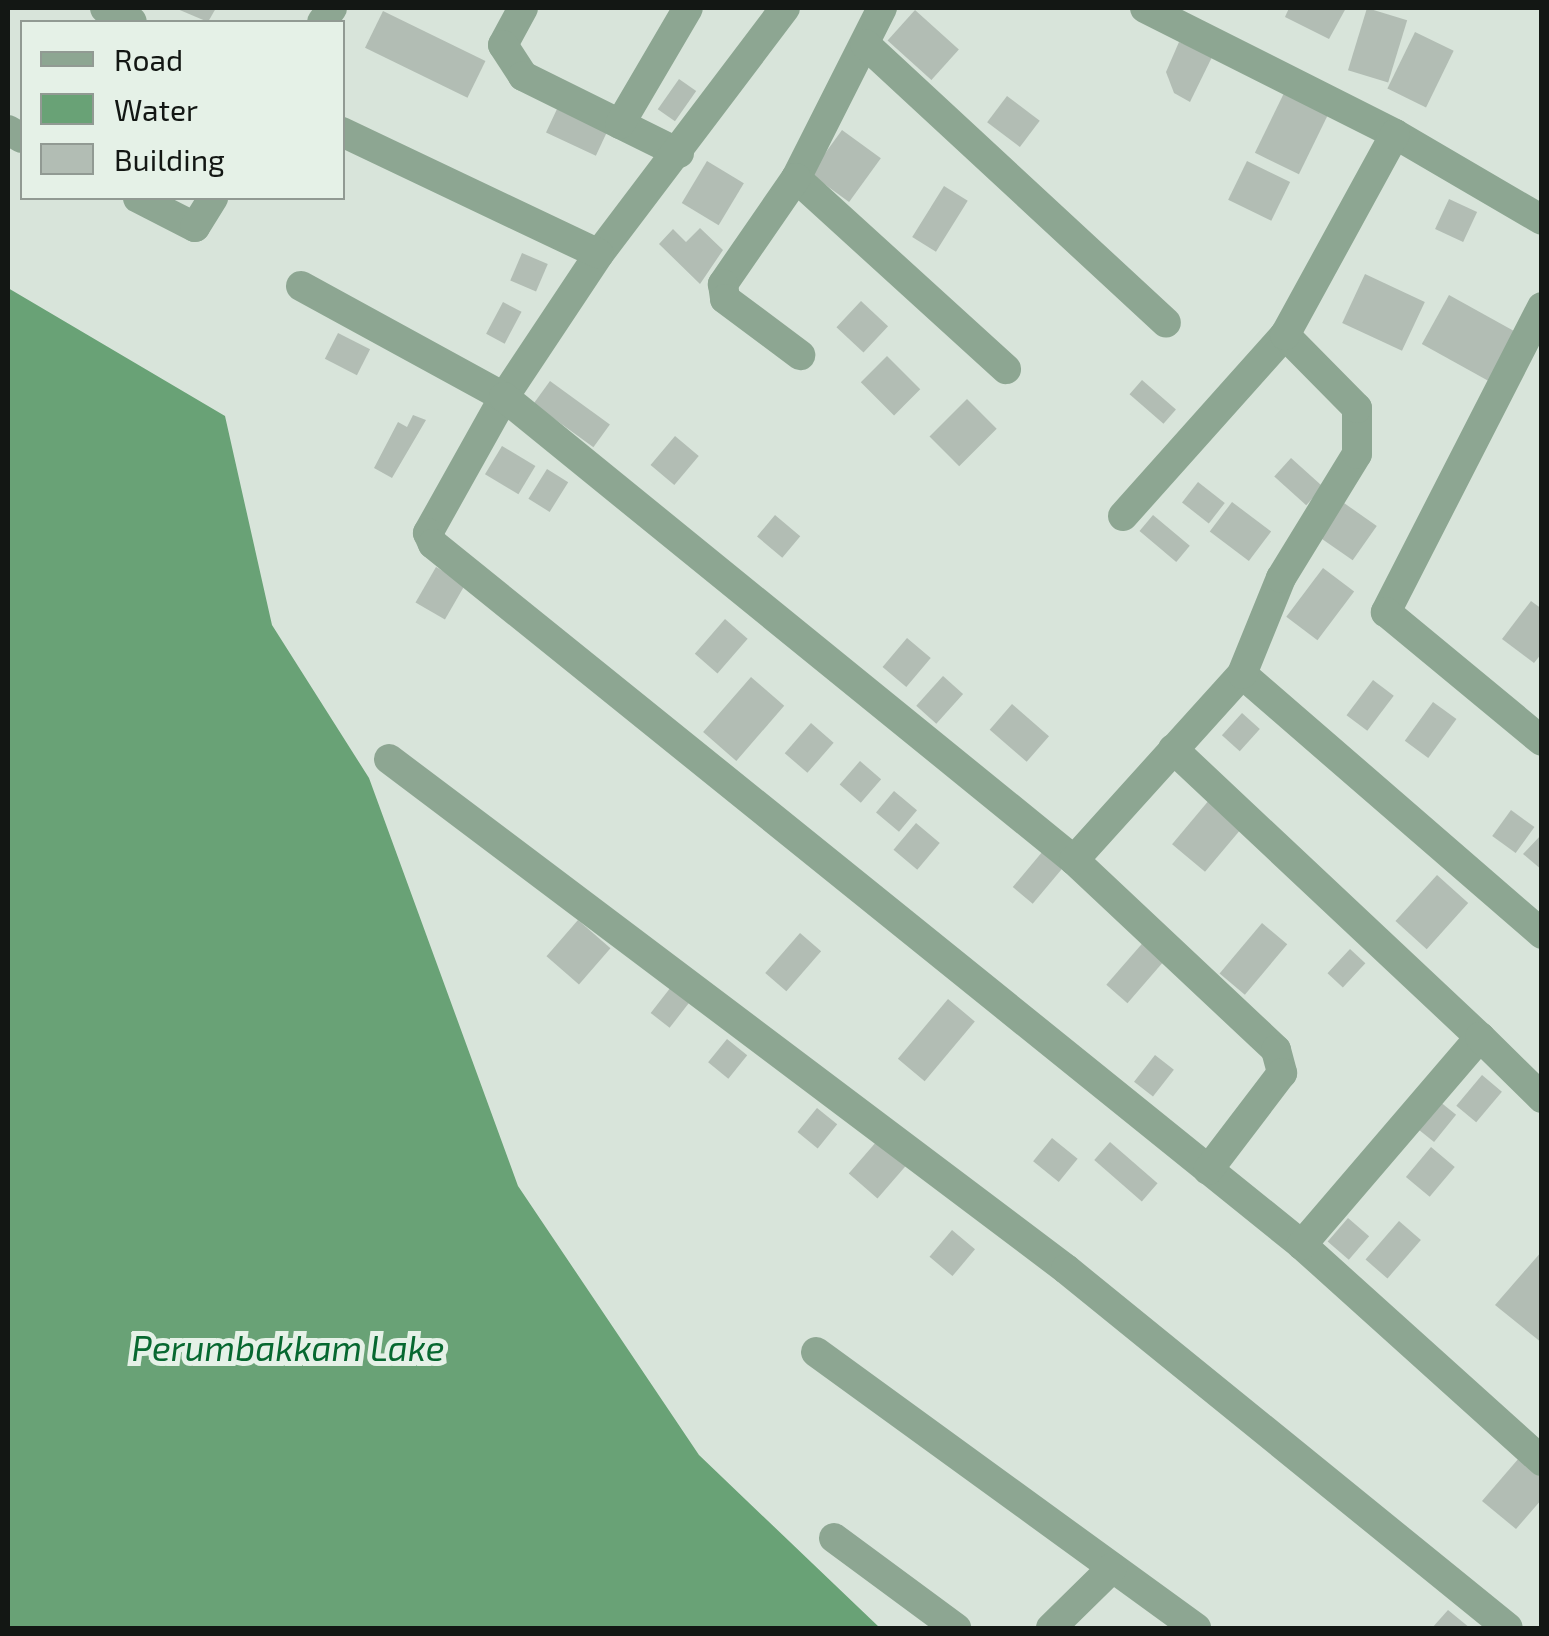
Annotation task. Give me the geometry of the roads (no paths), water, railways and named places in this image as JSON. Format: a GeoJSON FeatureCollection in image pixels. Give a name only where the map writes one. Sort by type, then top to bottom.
{"type":"FeatureCollection","features":[{"type":"Feature","properties":{"kind":"street"},"geometry":{"type":"LineString","coordinates":[[105,8],[128,20]]}},
{"type":"Feature","properties":{"kind":"street"},"geometry":{"type":"LineString","coordinates":[[523,8],[503,44],[506,60],[679,153]]}},
{"type":"Feature","properties":{"kind":"street"},"geometry":{"type":"LineString","coordinates":[[620,124],[688,8]]}},
{"type":"Feature","properties":{"kind":"street"},"geometry":{"type":"LineString","coordinates":[[785,8],[599,254],[504,397],[428,533],[433,544],[1302,1245],[1542,1462]]}},
{"type":"Feature","properties":{"kind":"street"},"geometry":{"type":"LineString","coordinates":[[800,354],[725,299],[723,284],[796,178],[882,8]]}},
{"type":"Feature","properties":{"kind":"street"},"geometry":{"type":"LineString","coordinates":[[1145,8],[1395,134],[1542,220]]}},
{"type":"Feature","properties":{"kind":"street"},"geometry":{"type":"LineString","coordinates":[[865,44],[1166,323]]}},
{"type":"Feature","properties":{"kind":"street"},"geometry":{"type":"LineString","coordinates":[[345,133],[599,254]]}},
{"type":"Feature","properties":{"kind":"street"},"geometry":{"type":"LineString","coordinates":[[1123,516],[1285,335],[1395,134]]}},
{"type":"Feature","properties":{"kind":"street"},"geometry":{"type":"LineString","coordinates":[[796,178],[1006,368]]}},
{"type":"Feature","properties":{"kind":"street"},"geometry":{"type":"LineString","coordinates":[[142,200],[196,227],[212,200]]}},
{"type":"Feature","properties":{"kind":"street"},"geometry":{"type":"LineString","coordinates":[[302,286],[504,397],[1074,860],[1276,1050],[1282,1072],[1208,1170]]}},
{"type":"Feature","properties":{"kind":"street"},"geometry":{"type":"LineString","coordinates":[[1542,307],[1386,612],[1542,741]]}},
{"type":"Feature","properties":{"kind":"street"},"geometry":{"type":"LineString","coordinates":[[1074,860],[1242,674],[1280,578],[1357,454],[1357,408],[1285,335]]}},
{"type":"Feature","properties":{"kind":"street"},"geometry":{"type":"LineString","coordinates":[[1242,674],[1542,934]]}},
{"type":"Feature","properties":{"kind":"street"},"geometry":{"type":"LineString","coordinates":[[1173,749],[1480,1037],[1540,1099]]}},
{"type":"Feature","properties":{"kind":"street"},"geometry":{"type":"LineString","coordinates":[[389,759],[1066,1268],[1508,1628]]}},
{"type":"Feature","properties":{"kind":"street"},"geometry":{"type":"LineString","coordinates":[[1302,1245],[1480,1037]]}},
{"type":"Feature","properties":{"kind":"street"},"geometry":{"type":"LineString","coordinates":[[816,1352],[1196,1628]]}},
{"type":"Feature","properties":{"kind":"street"},"geometry":{"type":"LineString","coordinates":[[834,1538],[956,1628]]}},
{"type":"Feature","properties":{"kind":"street"},"geometry":{"type":"LineString","coordinates":[[1051,1628],[1112,1568]]}},
{"type":"Feature","properties":{"kind":"water","name":"Perumbakkam Lake"},"geometry":{"type":"Polygon","coordinates":[[[8,288],[225,416],[272,625],[369,778],[518,1186],[699,1455],[880,1628],[8,1628],[8,288]]]}}]}
